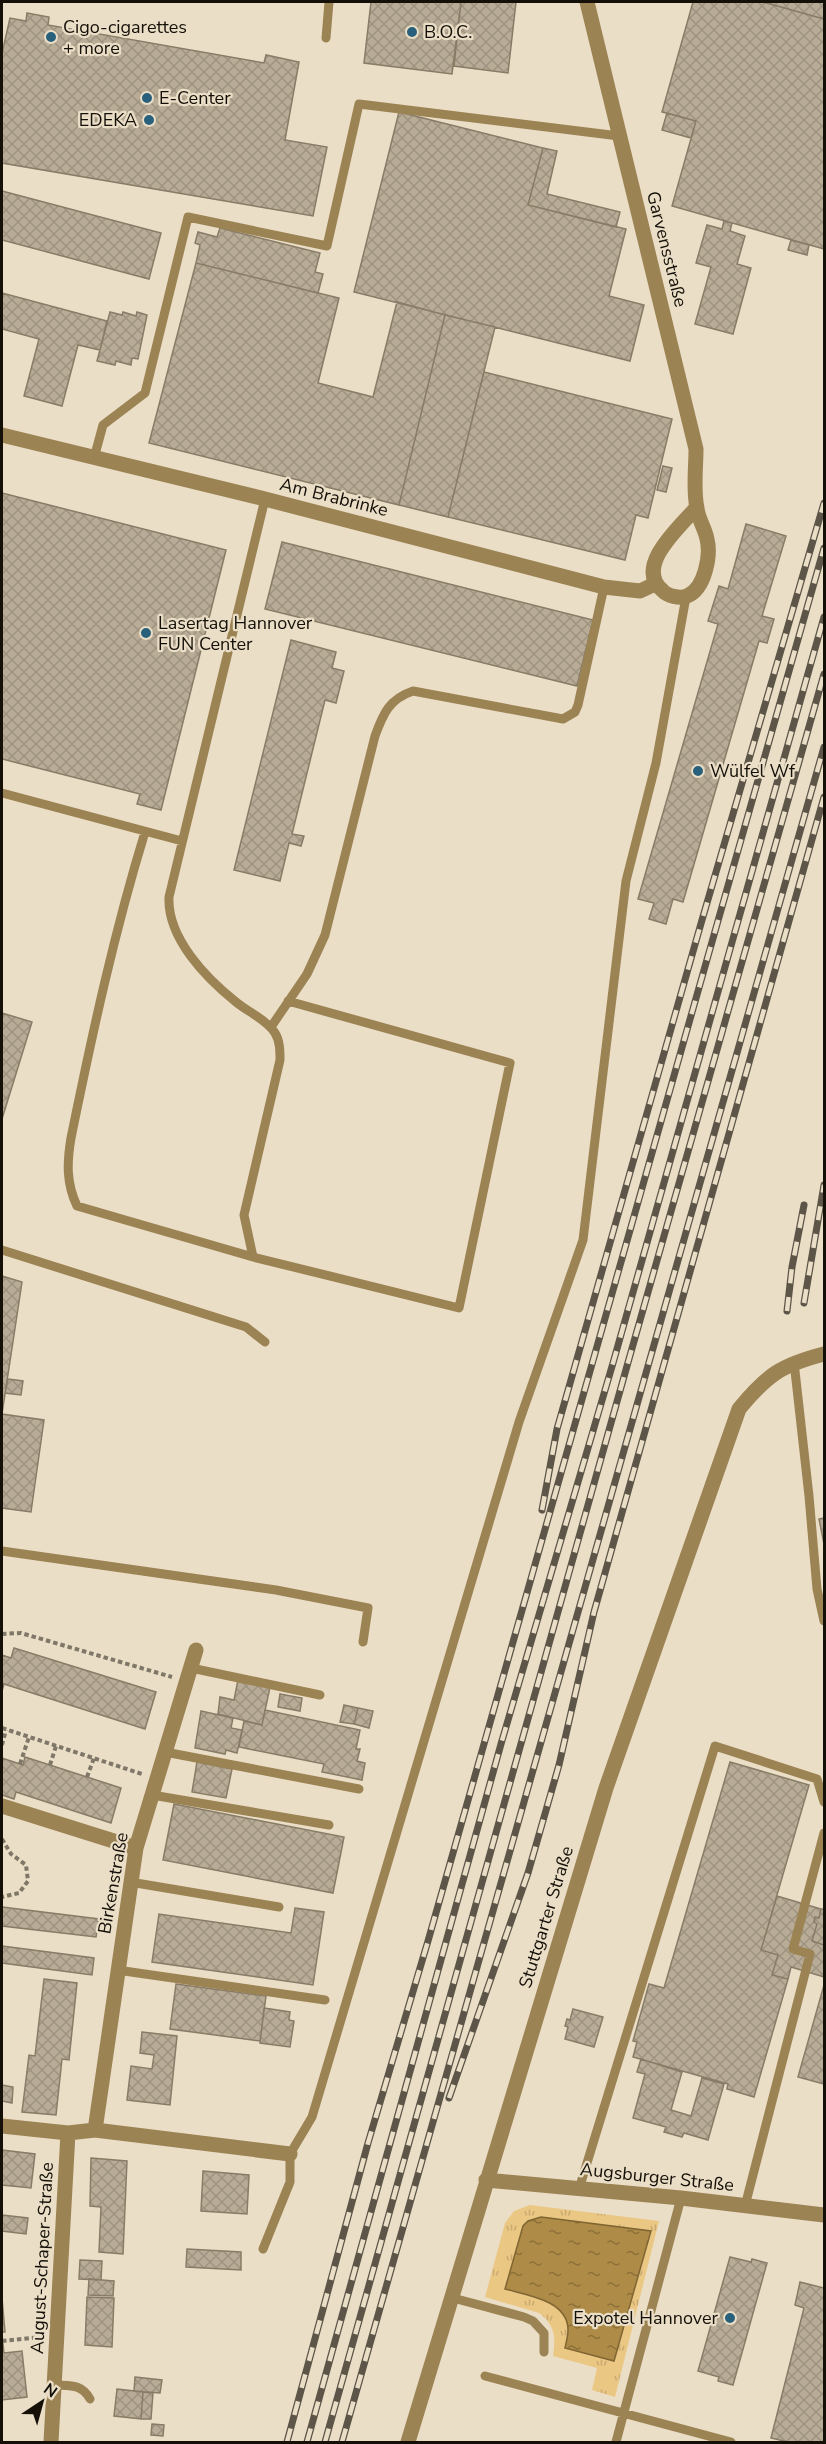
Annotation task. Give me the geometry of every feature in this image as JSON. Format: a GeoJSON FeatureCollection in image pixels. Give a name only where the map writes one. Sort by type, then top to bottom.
{"type":"FeatureCollection","features":[{"type":"Feature","properties":{"kind":"street","name":"Garvensstraße"},"geometry":{"type":"LineString","coordinates":[[587,2],[696,449],[696,508],[707,540],[708,556],[701,581],[695,591],[686,597]]}},
{"type":"Feature","properties":{"kind":"street","name":"Am Brabrinke"},"geometry":{"type":"LineString","coordinates":[[2,435],[265,499],[604,587],[640,591],[655,584]]}},
{"type":"Feature","properties":{"kind":"street"},"geometry":{"type":"LineString","coordinates":[[686,597],[669,595],[655,584],[652,574],[656,557],[696,508]]}},
{"type":"Feature","properties":{"kind":"street","name":"Stuttgarter Straße"},"geometry":{"type":"LineString","coordinates":[[408,2442],[606,1788],[739,1409],[760,1383],[794,1362],[825,1354]]}},
{"type":"Feature","properties":{"kind":"street","name":"Birkenstraße"},"geometry":{"type":"LineString","coordinates":[[95,2130],[136,1848],[196,1650]]}},
{"type":"Feature","properties":{"kind":"street"},"geometry":{"type":"LineString","coordinates":[[2,1806],[136,1848]]}},
{"type":"Feature","properties":{"kind":"street"},"geometry":{"type":"LineString","coordinates":[[2,2126],[68,2133],[95,2130],[290,2154]]}},
{"type":"Feature","properties":{"kind":"street","name":"August-Schaper-Straße"},"geometry":{"type":"LineString","coordinates":[[51,2442],[68,2133]]}},
{"type":"Feature","properties":{"kind":"street","name":"Augsburger Straße"},"geometry":{"type":"LineString","coordinates":[[486,2180],[681,2198],[825,2215]]}},
{"type":"Feature","properties":{"kind":"lane"},"geometry":{"type":"LineString","coordinates":[[326,38],[329,2]]}},
{"type":"Feature","properties":{"kind":"lane"},"geometry":{"type":"LineString","coordinates":[[94,458],[103,424],[145,393],[188,217],[327,246],[359,104],[619,136]]}},
{"type":"Feature","properties":{"kind":"lane"},"geometry":{"type":"LineString","coordinates":[[252,1257],[244,1215],[280,1060],[277,1036],[271,1027],[235,1002],[212,980],[190,954],[168,912],[169,897],[182,841],[265,499]]}},
{"type":"Feature","properties":{"kind":"lane"},"geometry":{"type":"LineString","coordinates":[[271,1027],[307,974],[325,935],[375,736],[384,711],[392,701],[413,691],[563,718],[575,712],[604,587]]}},
{"type":"Feature","properties":{"kind":"lane"},"geometry":{"type":"LineString","coordinates":[[263,2250],[290,2182],[290,2154],[312,2117],[519,1422],[583,1240],[626,881],[656,763],[686,597]]}},
{"type":"Feature","properties":{"kind":"lane"},"geometry":{"type":"LineString","coordinates":[[2,793],[182,841]]}},
{"type":"Feature","properties":{"kind":"lane"},"geometry":{"type":"LineString","coordinates":[[145,832],[124,901],[102,988],[67,1161],[69,1190],[77,1206],[252,1257],[459,1308],[510,1063],[288,1001]]}},
{"type":"Feature","properties":{"kind":"lane"},"geometry":{"type":"LineString","coordinates":[[2,1250],[246,1327],[264,1342]]}},
{"type":"Feature","properties":{"kind":"lane"},"geometry":{"type":"LineString","coordinates":[[794,1362],[817,1589],[825,1621]]}},
{"type":"Feature","properties":{"kind":"lane"},"geometry":{"type":"LineString","coordinates":[[2,1551],[276,1590],[368,1608],[363,1642]]}},
{"type":"Feature","properties":{"kind":"lane"},"geometry":{"type":"LineString","coordinates":[[189,1674],[320,1695]]}},
{"type":"Feature","properties":{"kind":"lane"},"geometry":{"type":"LineString","coordinates":[[579,2189],[715,1746],[817,1779],[825,1802]]}},
{"type":"Feature","properties":{"kind":"lane"},"geometry":{"type":"LineString","coordinates":[[165,1752],[359,1789]]}},
{"type":"Feature","properties":{"kind":"lane"},"geometry":{"type":"LineString","coordinates":[[152,1795],[329,1825]]}},
{"type":"Feature","properties":{"kind":"lane"},"geometry":{"type":"LineString","coordinates":[[745,2206],[810,1954],[793,1949],[825,1833]]}},
{"type":"Feature","properties":{"kind":"lane"},"geometry":{"type":"LineString","coordinates":[[130,1882],[279,1907]]}},
{"type":"Feature","properties":{"kind":"lane"},"geometry":{"type":"LineString","coordinates":[[117,1970],[325,2000]]}},
{"type":"Feature","properties":{"kind":"lane"},"geometry":{"type":"LineString","coordinates":[[616,2442],[681,2198]]}},
{"type":"Feature","properties":{"kind":"lane"},"geometry":{"type":"LineString","coordinates":[[453,2298],[533,2321],[544,2333],[544,2352]]}},
{"type":"Feature","properties":{"kind":"lane"},"geometry":{"type":"LineString","coordinates":[[485,2376],[731,2442]]}},
{"type":"Feature","properties":{"kind":"lane"},"geometry":{"type":"LineString","coordinates":[[55,2385],[77,2386],[86,2391],[90,2399]]}},
{"type":"Feature","properties":{"kind":"path"},"geometry":{"type":"LineString","coordinates":[[2,1634],[21,1633],[189,1674]]}},
{"type":"Feature","properties":{"kind":"path"},"geometry":{"type":"LineString","coordinates":[[2,1745],[4,1729],[157,1779]]}},
{"type":"Feature","properties":{"kind":"path"},"geometry":{"type":"LineString","coordinates":[[21,1764],[29,1737]]}},
{"type":"Feature","properties":{"kind":"path"},"geometry":{"type":"LineString","coordinates":[[50,1765],[56,1746]]}},
{"type":"Feature","properties":{"kind":"path"},"geometry":{"type":"LineString","coordinates":[[87,1777],[94,1758]]}},
{"type":"Feature","properties":{"kind":"path"},"geometry":{"type":"LineString","coordinates":[[2,1839],[11,1854],[26,1865],[28,1881],[19,1893],[2,1897]]}},
{"type":"Feature","properties":{"kind":"path"},"geometry":{"type":"LineString","coordinates":[[2,2341],[57,2335]]}},
{"type":"Feature","properties":{"kind":"green space"},"geometry":{"type":"Polygon","coordinates":[[[530,2205],[659,2221],[615,2397],[592,2390],[597,2368],[553,2356],[553,2332],[548,2322],[539,2313],[485,2297],[505,2223],[514,2211],[530,2205]]]}},
{"type":"Feature","properties":{"kind":"water"},"geometry":{"type":"Polygon","coordinates":[[[541,2217],[651,2231],[614,2361],[565,2348],[568,2330],[566,2320],[554,2305],[505,2289],[523,2226],[528,2221],[541,2217]]]}},
{"type":"Feature","properties":{"kind":"building","name":"B.O.C."},"geometry":{"type":"Polygon","coordinates":[[[371,2],[461,2],[452,74],[364,63],[371,2]]]}},
{"type":"Feature","properties":{"kind":"building"},"geometry":{"type":"Polygon","coordinates":[[[461,2],[516,2],[508,73],[454,66],[461,2]]]}},
{"type":"Feature","properties":{"kind":"building"},"geometry":{"type":"Polygon","coordinates":[[[693,2],[763,2],[824,19],[824,249],[672,206],[696,121],[662,112],[693,2]]]}},
{"type":"Feature","properties":{"kind":"building"},"geometry":{"type":"Polygon","coordinates":[[[763,2],[824,2],[824,19],[763,2]]]}},
{"type":"Feature","properties":{"kind":"building","name":"E-Center"},"geometry":{"type":"Polygon","coordinates":[[[27,13],[49,17],[48,25],[264,63],[266,55],[299,62],[285,140],[327,147],[313,216],[2,163],[2,53],[10,18],[26,21],[27,13]]]}},
{"type":"Feature","properties":{"kind":"building"},"geometry":{"type":"Polygon","coordinates":[[[399,112],[543,148],[528,205],[626,229],[609,296],[644,305],[630,361],[354,292],[399,112]]]}},
{"type":"Feature","properties":{"kind":"building"},"geometry":{"type":"Polygon","coordinates":[[[667,113],[696,121],[691,138],[662,130],[667,113]]]}},
{"type":"Feature","properties":{"kind":"building"},"geometry":{"type":"Polygon","coordinates":[[[543,148],[557,151],[547,194],[620,212],[616,227],[528,205],[543,148]]]}},
{"type":"Feature","properties":{"kind":"building"},"geometry":{"type":"Polygon","coordinates":[[[2,191],[161,233],[149,279],[2,240],[2,191]]]}},
{"type":"Feature","properties":{"kind":"building"},"geometry":{"type":"Polygon","coordinates":[[[724,221],[732,223],[730,231],[745,236],[737,264],[751,268],[733,334],[695,324],[711,267],[696,263],[707,225],[722,229],[724,221]]]}},
{"type":"Feature","properties":{"kind":"building"},"geometry":{"type":"Polygon","coordinates":[[[220,228],[320,253],[315,272],[323,274],[318,293],[196,263],[200,245],[195,243],[198,232],[217,237],[220,228]]]}},
{"type":"Feature","properties":{"kind":"building"},"geometry":{"type":"Polygon","coordinates":[[[791,240],[809,245],[807,255],[788,250],[791,240]]]}},
{"type":"Feature","properties":{"kind":"building"},"geometry":{"type":"Polygon","coordinates":[[[196,263],[339,298],[318,383],[373,397],[397,302],[445,315],[399,505],[149,443],[196,263]]]}},
{"type":"Feature","properties":{"kind":"building"},"geometry":{"type":"Polygon","coordinates":[[[2,293],[107,321],[100,350],[78,345],[62,406],[24,396],[39,339],[2,329],[2,293]]]}},
{"type":"Feature","properties":{"kind":"building"},"geometry":{"type":"Polygon","coordinates":[[[110,312],[122,315],[123,312],[136,316],[137,312],[147,315],[138,359],[132,358],[131,365],[116,361],[115,365],[97,361],[110,312]]]}},
{"type":"Feature","properties":{"kind":"building"},"geometry":{"type":"Polygon","coordinates":[[[445,315],[495,327],[448,517],[399,505],[445,315]]]}},
{"type":"Feature","properties":{"kind":"building"},"geometry":{"type":"Polygon","coordinates":[[[484,372],[672,419],[648,518],[636,515],[625,560],[448,517],[484,372]]]}},
{"type":"Feature","properties":{"kind":"building"},"geometry":{"type":"Polygon","coordinates":[[[663,466],[672,468],[666,492],[657,490],[663,466]]]}},
{"type":"Feature","properties":{"kind":"building"},"geometry":{"type":"Polygon","coordinates":[[[2,493],[226,550],[161,810],[137,804],[140,794],[2,759],[2,493]]]}},
{"type":"Feature","properties":{"kind":"building","name":"Wülfel Wf"},"geometry":{"type":"Polygon","coordinates":[[[746,524],[786,536],[762,616],[774,619],[767,643],[759,641],[683,902],[673,899],[666,924],[649,919],[654,903],[638,899],[718,624],[708,621],[719,586],[728,589],[746,524]]]}},
{"type":"Feature","properties":{"kind":"building"},"geometry":{"type":"Polygon","coordinates":[[[282,542],[593,620],[577,686],[265,609],[282,542]]]}},
{"type":"Feature","properties":{"kind":"building"},"geometry":{"type":"Polygon","coordinates":[[[291,640],[336,652],[332,668],[344,671],[336,703],[325,700],[292,834],[304,836],[301,846],[289,843],[280,881],[234,870],[291,640]]]}},
{"type":"Feature","properties":{"kind":"building"},"geometry":{"type":"Polygon","coordinates":[[[2,1013],[32,1022],[2,1119],[2,1013]]]}},
{"type":"Feature","properties":{"kind":"building"},"geometry":{"type":"Polygon","coordinates":[[[2,1276],[22,1282],[2,1414],[2,1276]]]}},
{"type":"Feature","properties":{"kind":"building"},"geometry":{"type":"Polygon","coordinates":[[[8,1379],[23,1381],[21,1395],[5,1393],[8,1379]]]}},
{"type":"Feature","properties":{"kind":"building"},"geometry":{"type":"Polygon","coordinates":[[[2,1414],[44,1420],[31,1512],[2,1508],[2,1414]]]}},
{"type":"Feature","properties":{"kind":"building"},"geometry":{"type":"Polygon","coordinates":[[[824,1518],[824,1544],[819,1519],[824,1518]]]}},
{"type":"Feature","properties":{"kind":"building"},"geometry":{"type":"Polygon","coordinates":[[[14,1648],[156,1692],[145,1729],[4,1684],[2,1691],[2,1655],[11,1658],[14,1648]]]}},
{"type":"Feature","properties":{"kind":"building"},"geometry":{"type":"Polygon","coordinates":[[[238,1680],[270,1687],[262,1725],[218,1714],[220,1697],[234,1700],[238,1680]]]}},
{"type":"Feature","properties":{"kind":"building"},"geometry":{"type":"Polygon","coordinates":[[[280,1694],[302,1698],[300,1711],[278,1707],[280,1694]]]}},
{"type":"Feature","properties":{"kind":"building"},"geometry":{"type":"Polygon","coordinates":[[[344,1705],[358,1708],[354,1724],[340,1722],[344,1705]]]}},
{"type":"Feature","properties":{"kind":"building"},"geometry":{"type":"Polygon","coordinates":[[[358,1708],[373,1711],[369,1728],[354,1724],[358,1708]]]}},
{"type":"Feature","properties":{"kind":"building"},"geometry":{"type":"Polygon","coordinates":[[[265,1710],[360,1730],[356,1749],[360,1749],[357,1761],[365,1763],[362,1780],[322,1772],[324,1764],[239,1747],[244,1721],[262,1725],[265,1710]]]}},
{"type":"Feature","properties":{"kind":"building"},"geometry":{"type":"Polygon","coordinates":[[[201,1711],[233,1718],[231,1728],[242,1730],[237,1753],[226,1750],[225,1754],[195,1748],[201,1711]]]}},
{"type":"Feature","properties":{"kind":"building"},"geometry":{"type":"Polygon","coordinates":[[[25,1757],[121,1788],[111,1823],[16,1792],[14,1799],[2,1795],[2,1758],[23,1765],[25,1757]]]}},
{"type":"Feature","properties":{"kind":"building"},"geometry":{"type":"Polygon","coordinates":[[[197,1762],[232,1769],[226,1798],[192,1792],[197,1762]]]}},
{"type":"Feature","properties":{"kind":"building"},"geometry":{"type":"Polygon","coordinates":[[[730,1762],[809,1785],[761,1950],[778,1955],[772,1975],[788,1979],[754,2097],[727,2089],[728,2084],[633,2057],[637,2042],[633,2041],[649,1984],[664,1988],[730,1762]]]}},
{"type":"Feature","properties":{"kind":"building"},"geometry":{"type":"Polygon","coordinates":[[[174,1804],[344,1837],[333,1893],[163,1860],[174,1804]]]}},
{"type":"Feature","properties":{"kind":"building"},"geometry":{"type":"Polygon","coordinates":[[[777,1896],[821,1909],[819,1918],[815,1917],[814,1922],[817,1924],[812,1941],[824,1945],[824,1977],[791,1967],[788,1979],[772,1975],[778,1955],[761,1950],[777,1896]]]}},
{"type":"Feature","properties":{"kind":"building"},"geometry":{"type":"Polygon","coordinates":[[[2,1907],[99,1919],[96,1937],[2,1926],[2,1907]]]}},
{"type":"Feature","properties":{"kind":"building"},"geometry":{"type":"Polygon","coordinates":[[[295,1908],[324,1912],[313,1985],[152,1962],[159,1914],[291,1933],[295,1908]]]}},
{"type":"Feature","properties":{"kind":"building"},"geometry":{"type":"Polygon","coordinates":[[[821,1909],[824,1909],[824,1945],[812,1941],[817,1924],[814,1922],[815,1917],[819,1918],[821,1909]]]}},
{"type":"Feature","properties":{"kind":"building"},"geometry":{"type":"Polygon","coordinates":[[[2,1946],[94,1958],[92,1975],[2,1963],[2,1946]]]}},
{"type":"Feature","properties":{"kind":"building"},"geometry":{"type":"Polygon","coordinates":[[[44,1979],[77,1983],[69,2060],[62,2059],[56,2115],[22,2112],[29,2055],[35,2056],[44,1979]]]}},
{"type":"Feature","properties":{"kind":"building"},"geometry":{"type":"Polygon","coordinates":[[[176,1984],[266,1996],[260,2041],[170,2029],[176,1984]]]}},
{"type":"Feature","properties":{"kind":"building"},"geometry":{"type":"Polygon","coordinates":[[[824,1985],[824,2084],[798,2077],[824,1985]]]}},
{"type":"Feature","properties":{"kind":"building"},"geometry":{"type":"Polygon","coordinates":[[[264,2008],[290,2012],[289,2020],[294,2021],[290,2047],[260,2043],[264,2008]]]}},
{"type":"Feature","properties":{"kind":"building"},"geometry":{"type":"Polygon","coordinates":[[[573,2009],[603,2017],[594,2047],[565,2039],[568,2027],[565,2026],[567,2019],[570,2020],[573,2009]]]}},
{"type":"Feature","properties":{"kind":"building"},"geometry":{"type":"Polygon","coordinates":[[[142,2032],[177,2036],[170,2105],[127,2100],[131,2066],[152,2069],[154,2055],[140,2053],[142,2032]]]}},
{"type":"Feature","properties":{"kind":"building"},"geometry":{"type":"Polygon","coordinates":[[[641,2059],[682,2072],[671,2110],[691,2116],[702,2078],[724,2084],[708,2140],[684,2133],[682,2137],[664,2132],[666,2127],[633,2118],[645,2074],[637,2072],[641,2059]]]}},
{"type":"Feature","properties":{"kind":"building"},"geometry":{"type":"Polygon","coordinates":[[[2,2085],[13,2087],[12,2103],[2,2101],[2,2085]]]}},
{"type":"Feature","properties":{"kind":"building"},"geometry":{"type":"Polygon","coordinates":[[[2,2150],[35,2154],[31,2188],[2,2185],[2,2150]]]}},
{"type":"Feature","properties":{"kind":"building"},"geometry":{"type":"Polygon","coordinates":[[[91,2158],[127,2161],[123,2254],[99,2252],[101,2207],[90,2206],[91,2158]]]}},
{"type":"Feature","properties":{"kind":"building"},"geometry":{"type":"Polygon","coordinates":[[[203,2171],[249,2175],[247,2214],[201,2211],[203,2171]]]}},
{"type":"Feature","properties":{"kind":"building"},"geometry":{"type":"Polygon","coordinates":[[[2,2215],[28,2218],[26,2234],[2,2231],[2,2215]]]}},
{"type":"Feature","properties":{"kind":"building"},"geometry":{"type":"Polygon","coordinates":[[[187,2249],[241,2252],[241,2270],[186,2267],[187,2249]]]}},
{"type":"Feature","properties":{"kind":"building"},"geometry":{"type":"Polygon","coordinates":[[[730,2257],[767,2263],[733,2385],[718,2381],[719,2377],[698,2371],[730,2257]]]}},
{"type":"Feature","properties":{"kind":"building"},"geometry":{"type":"Polygon","coordinates":[[[80,2260],[102,2261],[101,2280],[79,2279],[80,2260]]]}},
{"type":"Feature","properties":{"kind":"building"},"geometry":{"type":"Polygon","coordinates":[[[89,2279],[114,2281],[113,2296],[88,2295],[89,2279]]]}},
{"type":"Feature","properties":{"kind":"building"},"geometry":{"type":"Polygon","coordinates":[[[800,2282],[824,2288],[824,2442],[788,2442],[771,2438],[804,2308],[795,2305],[800,2282]]]}},
{"type":"Feature","properties":{"kind":"building"},"geometry":{"type":"Polygon","coordinates":[[[87,2297],[114,2298],[112,2347],[85,2345],[87,2297]]]}},
{"type":"Feature","properties":{"kind":"building"},"geometry":{"type":"Polygon","coordinates":[[[2,2298],[5,2332],[2,2332],[2,2298]]]}},
{"type":"Feature","properties":{"kind":"building"},"geometry":{"type":"Polygon","coordinates":[[[2,2334],[4,2353],[22,2351],[27,2397],[2,2400],[2,2334]]]}},
{"type":"Feature","properties":{"kind":"building"},"geometry":{"type":"Polygon","coordinates":[[[135,2377],[162,2380],[160,2393],[134,2391],[135,2377]]]}},
{"type":"Feature","properties":{"kind":"building"},"geometry":{"type":"Polygon","coordinates":[[[117,2389],[143,2392],[141,2419],[114,2416],[117,2389]]]}},
{"type":"Feature","properties":{"kind":"building"},"geometry":{"type":"Polygon","coordinates":[[[143,2392],[153,2393],[151,2419],[141,2419],[143,2392]]]}},
{"type":"Feature","properties":{"kind":"building"},"geometry":{"type":"Polygon","coordinates":[[[152,2424],[164,2425],[163,2436],[151,2435],[152,2424]]]}},
{"type":"Feature","properties":{"kind":"railway"},"geometry":{"type":"LineString","coordinates":[[542,1510],[557,1429],[824,503]]}},
{"type":"Feature","properties":{"kind":"railway"},"geometry":{"type":"LineString","coordinates":[[287,2442],[368,2143],[428,1941],[824,548]]}},
{"type":"Feature","properties":{"kind":"railway"},"geometry":{"type":"LineString","coordinates":[[307,2442],[501,1744],[613,1363],[824,617]]}},
{"type":"Feature","properties":{"kind":"railway"},"geometry":{"type":"LineString","coordinates":[[325,2442],[824,674]]}},
{"type":"Feature","properties":{"kind":"railway"},"geometry":{"type":"LineString","coordinates":[[342,2442],[824,747]]}},
{"type":"Feature","properties":{"kind":"railway"},"geometry":{"type":"LineString","coordinates":[[449,2098],[528,1873],[559,1765],[594,1612],[824,797]]}},
{"type":"Feature","properties":{"kind":"railway"},"geometry":{"type":"LineString","coordinates":[[804,1303],[824,1185]]}},
{"type":"Feature","properties":{"kind":"railway"},"geometry":{"type":"LineString","coordinates":[[787,1311],[792,1267],[804,1205]]}},
{"type":"Feature","properties":{"kind":"place","name":"B.O.C."},"geometry":{"type":"Point","coordinates":[412,32]}},
{"type":"Feature","properties":{"kind":"place","name":"Cigo-cigarettes + more"},"geometry":{"type":"Point","coordinates":[51,37]}},
{"type":"Feature","properties":{"kind":"place","name":"E-Center"},"geometry":{"type":"Point","coordinates":[147,98]}},
{"type":"Feature","properties":{"kind":"place","name":"EDEKA"},"geometry":{"type":"Point","coordinates":[149,120]}},
{"type":"Feature","properties":{"kind":"place","name":"Lasertag Hannover FUN Center"},"geometry":{"type":"Point","coordinates":[146,633]}},
{"type":"Feature","properties":{"kind":"place","name":"Wülfel Wf"},"geometry":{"type":"Point","coordinates":[698,771]}},
{"type":"Feature","properties":{"kind":"place","name":"Expotel Hannover"},"geometry":{"type":"Point","coordinates":[730,2318]}}]}
